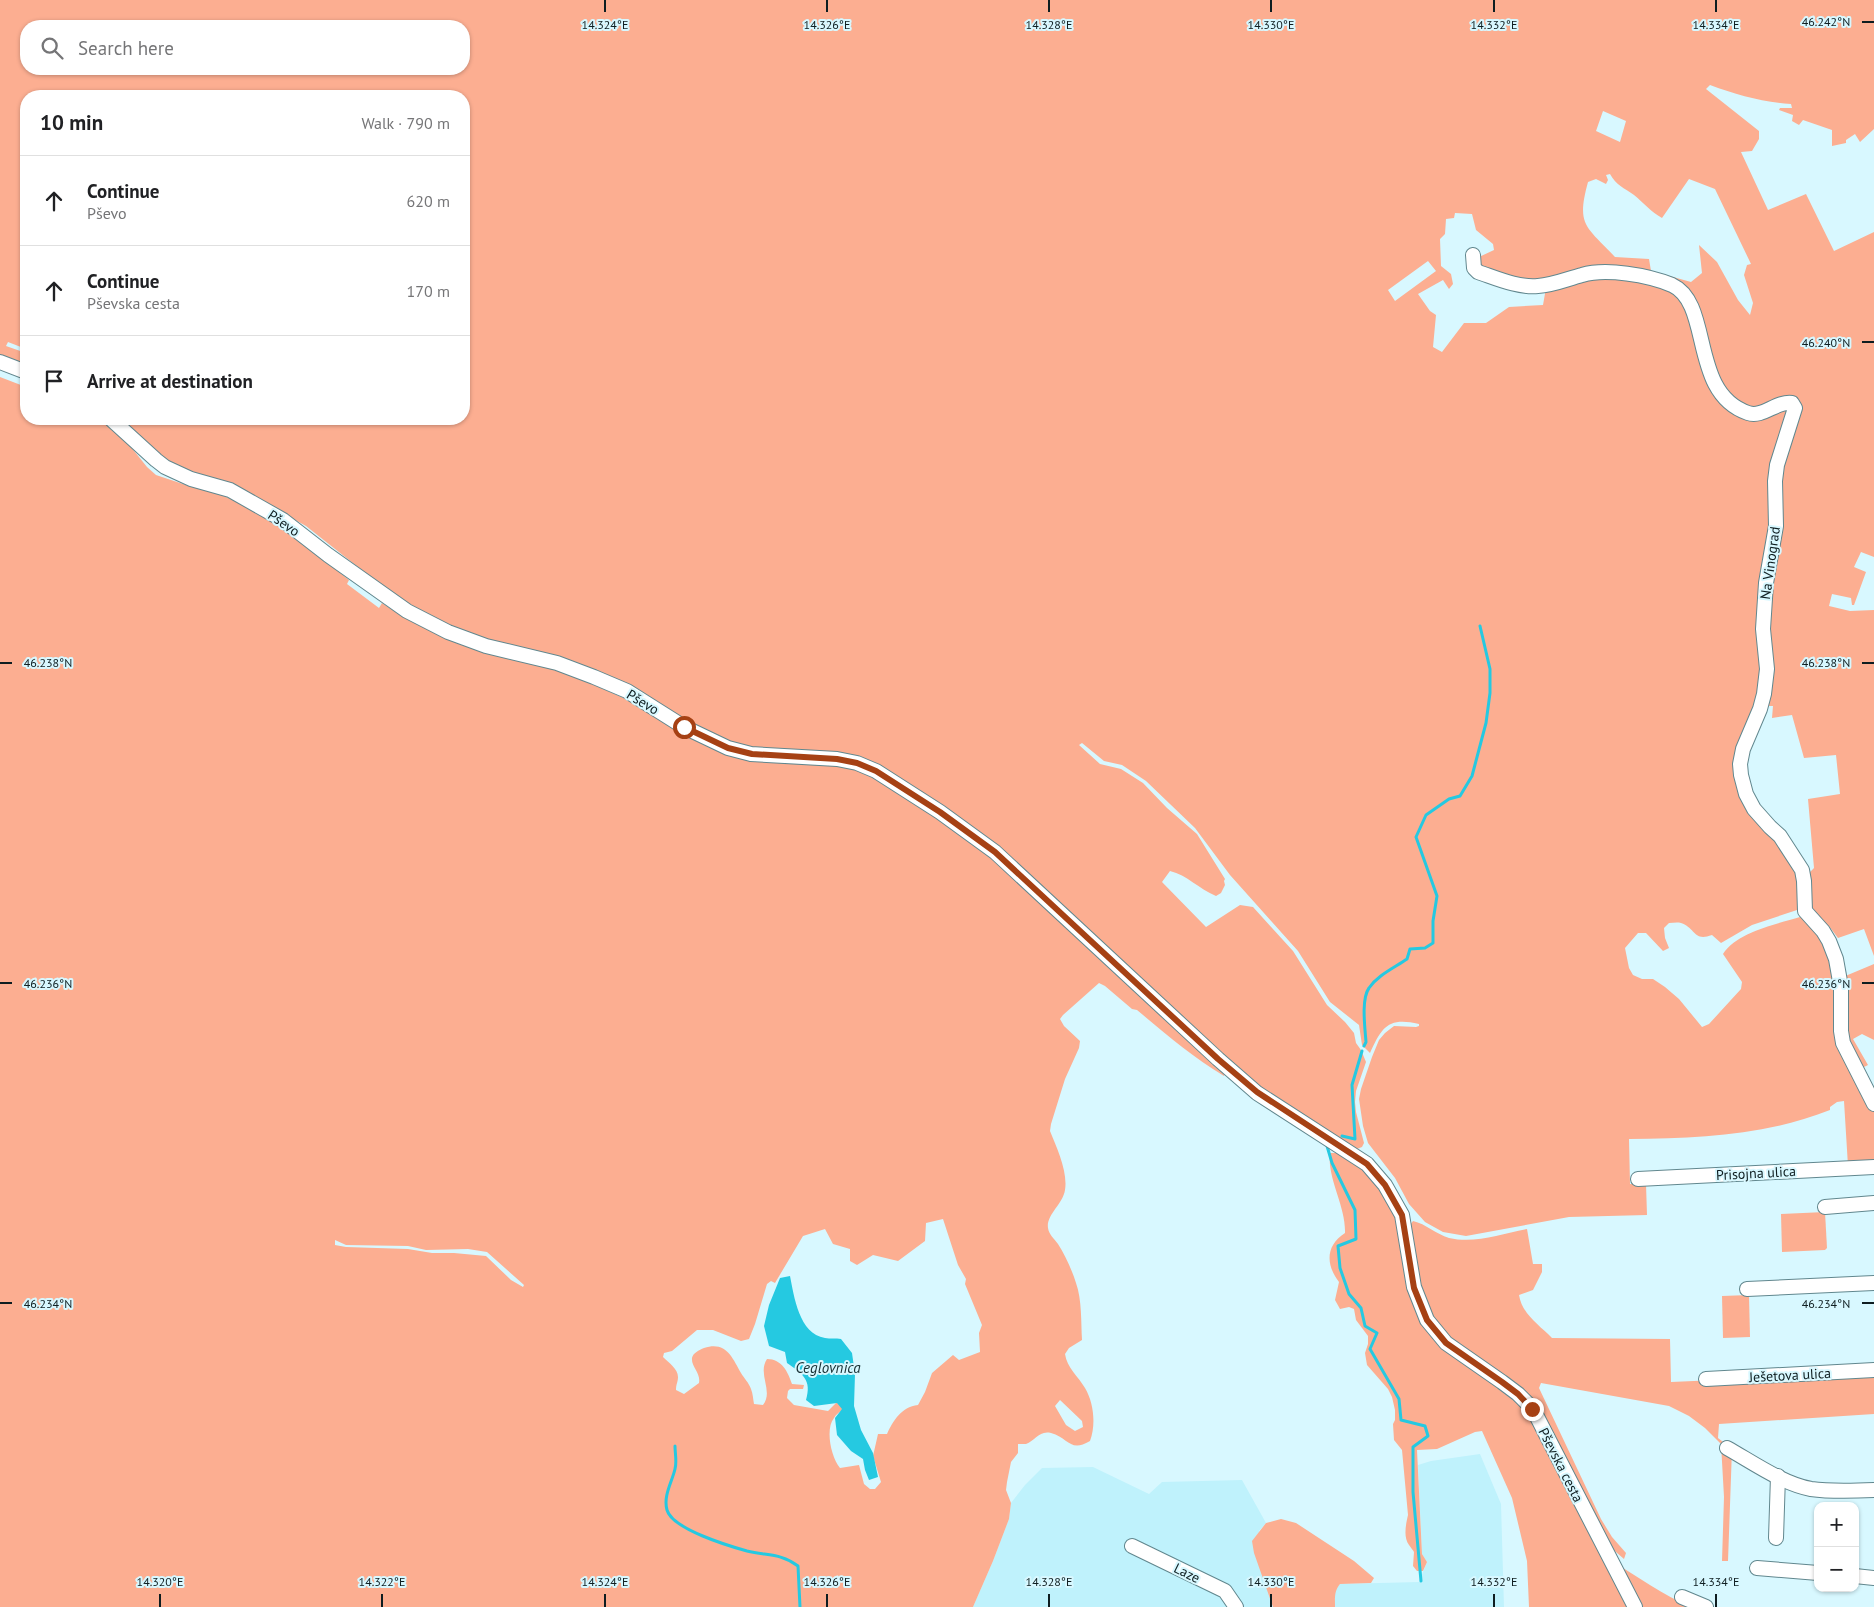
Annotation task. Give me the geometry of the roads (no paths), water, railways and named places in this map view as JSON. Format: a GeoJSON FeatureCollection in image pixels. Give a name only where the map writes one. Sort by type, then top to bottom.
{"type":"FeatureCollection","features":[{"type":"Feature","properties":{"kind":"street","name":"Na Vinograd"},"geometry":{"type":"LineString","coordinates":[[1473,255],[1474,268],[1478,272],[1522,285],[1536,287],[1596,272],[1638,276],[1678,288],[1690,300],[1708,366],[1721,393],[1731,404],[1749,414],[1765,412],[1777,404],[1786,402],[1792,403],[1795,408],[1775,481],[1776,526],[1766,583],[1763,629],[1767,669],[1764,694],[1760,709],[1743,749],[1740,764],[1741,775],[1746,794],[1754,808],[1780,836],[1802,870],[1805,911],[1823,931],[1836,959],[1841,987],[1840,1031],[1843,1043],[1874,1104]]}},
{"type":"Feature","properties":{"kind":"street"},"geometry":{"type":"LineString","coordinates":[[0,362],[20,370]]}},
{"type":"Feature","properties":{"kind":"street","name":"Pševo"},"geometry":{"type":"LineString","coordinates":[[117,425],[165,467],[191,479],[230,490],[283,520],[328,556],[407,611],[448,632],[486,646],[556,663],[594,677],[627,692],[684,727],[728,748],[752,754],[837,759],[857,763],[896,783],[995,852],[1196,1039],[1257,1092],[1367,1164],[1385,1185],[1402,1215]]}},
{"type":"Feature","properties":{"kind":"street","name":"Prisojna ulica"},"geometry":{"type":"LineString","coordinates":[[1638,1178],[1874,1167]]}},
{"type":"Feature","properties":{"kind":"street"},"geometry":{"type":"LineString","coordinates":[[1825,1207],[1874,1203]]}},
{"type":"Feature","properties":{"kind":"street","name":"Pševska cesta"},"geometry":{"type":"LineString","coordinates":[[1402,1215],[1414,1288],[1427,1320],[1446,1343],[1518,1394],[1532,1409],[1634,1607]]}},
{"type":"Feature","properties":{"kind":"street"},"geometry":{"type":"LineString","coordinates":[[1747,1289],[1874,1283]]}},
{"type":"Feature","properties":{"kind":"street","name":"Ješetova ulica"},"geometry":{"type":"LineString","coordinates":[[1706,1379],[1874,1370]]}},
{"type":"Feature","properties":{"kind":"street"},"geometry":{"type":"LineString","coordinates":[[1727,1448],[1789,1482],[1810,1489],[1846,1492],[1874,1490]]}},
{"type":"Feature","properties":{"kind":"street"},"geometry":{"type":"LineString","coordinates":[[1776,1538],[1778,1476]]}},
{"type":"Feature","properties":{"kind":"street","name":"Laze"},"geometry":{"type":"LineString","coordinates":[[1132,1546],[1225,1591],[1236,1607]]}},
{"type":"Feature","properties":{"kind":"street"},"geometry":{"type":"LineString","coordinates":[[1757,1568],[1814,1573]]}},
{"type":"Feature","properties":{"kind":"street"},"geometry":{"type":"LineString","coordinates":[[1859,1576],[1874,1578]]}},
{"type":"Feature","properties":{"kind":"street"},"geometry":{"type":"LineString","coordinates":[[1682,1597],[1706,1607]]}},
{"type":"Feature","properties":{"kind":"water","name":"Ceglovnica"},"geometry":{"type":"Polygon","coordinates":[[[790,1276],[799,1313],[809,1329],[816,1335],[825,1338],[841,1339],[852,1353],[855,1374],[854,1406],[861,1430],[873,1453],[878,1477],[869,1480],[863,1459],[851,1451],[837,1435],[835,1418],[842,1409],[837,1403],[814,1406],[806,1400],[808,1387],[805,1378],[787,1363],[785,1352],[769,1346],[764,1326],[769,1305],[780,1278],[790,1276]]]}},
{"type":"Feature","properties":{"kind":"waterway"},"geometry":{"type":"LineString","coordinates":[[1364,1046],[1366,1042],[1364,1006],[1369,988],[1382,975],[1407,959],[1410,949],[1425,948],[1433,943],[1433,921],[1437,896],[1416,837],[1426,815],[1449,799],[1460,796],[1472,776],[1486,723],[1490,693],[1490,669],[1480,626]]}},
{"type":"Feature","properties":{"kind":"waterway"},"geometry":{"type":"LineString","coordinates":[[1342,1136],[1355,1139],[1352,1085],[1362,1051]]}},
{"type":"Feature","properties":{"kind":"waterway"},"geometry":{"type":"LineString","coordinates":[[1327,1146],[1332,1163],[1355,1210],[1356,1239],[1338,1246],[1340,1268],[1349,1294],[1361,1308],[1365,1326],[1377,1333],[1370,1349],[1399,1399],[1401,1420],[1425,1426],[1428,1436],[1413,1447],[1413,1492],[1421,1581]]}},
{"type":"Feature","properties":{"kind":"waterway"},"geometry":{"type":"LineString","coordinates":[[675,1446],[676,1466],[666,1500],[667,1510],[671,1517],[679,1524],[702,1536],[747,1551],[780,1557],[798,1566],[800,1607]]}}]}
